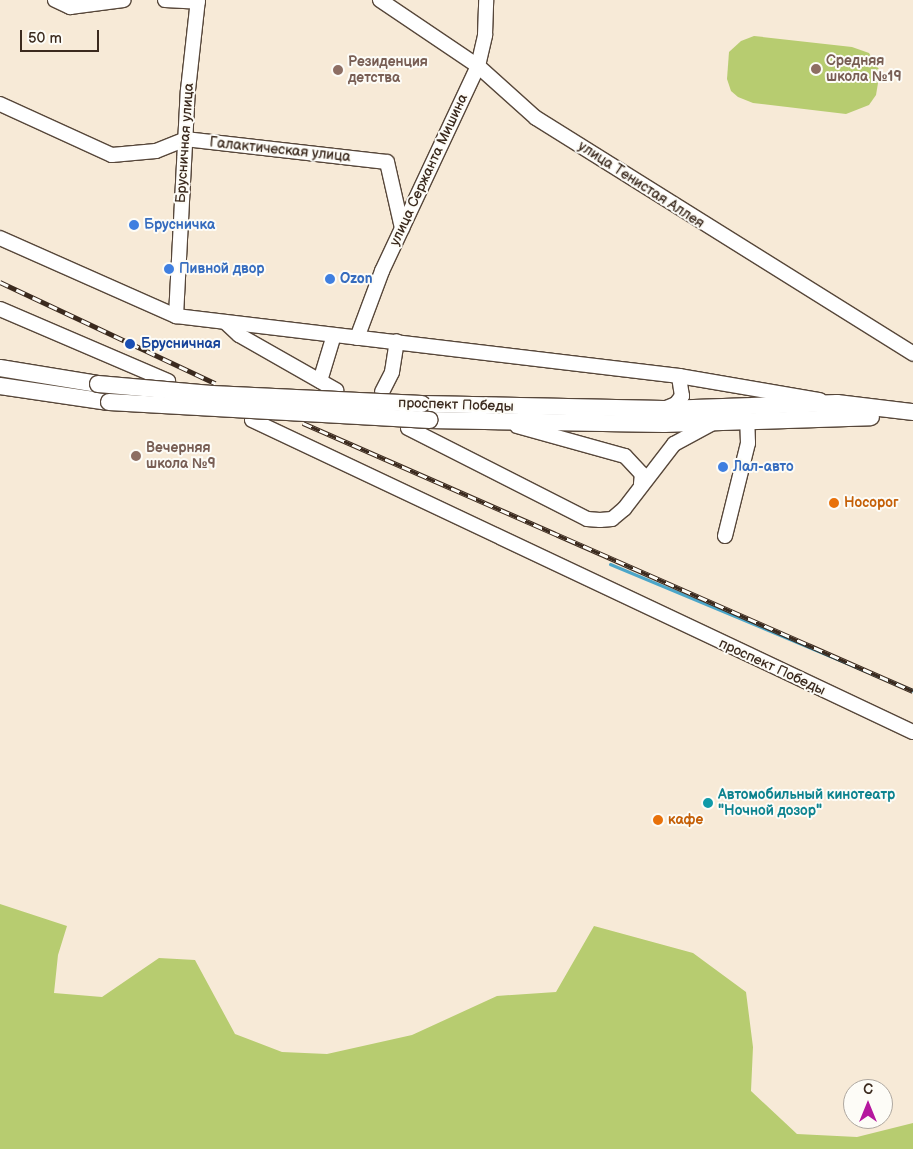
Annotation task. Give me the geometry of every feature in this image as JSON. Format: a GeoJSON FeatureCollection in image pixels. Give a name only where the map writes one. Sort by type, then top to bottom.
{"type":"FeatureCollection","features":[{"type":"Feature","properties":{"kind":"main road","name":"проспект Победы"},"geometry":{"type":"LineString","coordinates":[[0,368],[98,384],[212,394],[422,404],[664,409],[837,403],[913,412]]}},
{"type":"Feature","properties":{"kind":"main road","name":"проспект Победы"},"geometry":{"type":"LineString","coordinates":[[0,386],[109,402],[504,423],[717,422],[843,416],[913,421]]}},
{"type":"Feature","properties":{"kind":"street"},"geometry":{"type":"LineString","coordinates":[[55,0],[70,7],[124,0]]}},
{"type":"Feature","properties":{"kind":"street"},"geometry":{"type":"LineString","coordinates":[[165,0],[198,1]]}},
{"type":"Feature","properties":{"kind":"street","name":"улица Тенистая Аллея"},"geometry":{"type":"LineString","coordinates":[[380,0],[478,66],[536,118],[913,354]]}},
{"type":"Feature","properties":{"kind":"street","name":"улица Сержанта Мишина"},"geometry":{"type":"LineString","coordinates":[[357,338],[402,228],[478,66],[485,35],[486,0]]}},
{"type":"Feature","properties":{"kind":"street","name":"Брусничная улица"},"geometry":{"type":"LineString","coordinates":[[176,316],[185,139],[198,1]]}},
{"type":"Feature","properties":{"kind":"street","name":"Галактическая улица"},"geometry":{"type":"LineString","coordinates":[[0,104],[112,155],[156,151],[185,139],[387,162],[402,228]]}},
{"type":"Feature","properties":{"kind":"street"},"geometry":{"type":"LineString","coordinates":[[0,238],[176,316],[679,376],[837,403]]}},
{"type":"Feature","properties":{"kind":"street"},"geometry":{"type":"LineString","coordinates":[[0,308],[168,380]]}},
{"type":"Feature","properties":{"kind":"street"},"geometry":{"type":"LineString","coordinates":[[225,322],[240,335],[336,390]]}},
{"type":"Feature","properties":{"kind":"street"},"geometry":{"type":"LineString","coordinates":[[320,381],[334,335]]}},
{"type":"Feature","properties":{"kind":"street","name":"проспект Победы"},"geometry":{"type":"LineString","coordinates":[[382,392],[392,372],[397,341]]}},
{"type":"Feature","properties":{"kind":"street"},"geometry":{"type":"LineString","coordinates":[[664,409],[676,404],[682,396],[679,376]]}},
{"type":"Feature","properties":{"kind":"street","name":"проспект Победы"},"geometry":{"type":"LineString","coordinates":[[252,420],[913,732]]}},
{"type":"Feature","properties":{"kind":"street"},"geometry":{"type":"LineString","coordinates":[[725,536],[748,443],[747,420]]}},
{"type":"Feature","properties":{"kind":"street"},"geometry":{"type":"LineString","coordinates":[[408,428],[587,520],[612,519],[624,509],[641,484],[681,438],[717,422]]}},
{"type":"Feature","properties":{"kind":"street"},"geometry":{"type":"LineString","coordinates":[[504,423],[626,456],[642,474],[641,484]]}},
{"type":"Feature","properties":{"kind":"green space"},"geometry":{"type":"Polygon","coordinates":[[[754,36],[852,47],[869,53],[880,71],[876,95],[869,105],[846,114],[753,103],[738,97],[731,91],[727,79],[729,52],[741,41],[754,36]]]}},
{"type":"Feature","properties":{"kind":"green space"},"geometry":{"type":"Polygon","coordinates":[[[0,904],[67,926],[58,955],[54,993],[102,997],[159,958],[195,960],[235,1034],[282,1052],[327,1054],[412,1035],[497,996],[556,992],[594,926],[693,953],[746,992],[753,1047],[751,1091],[797,1134],[857,1137],[913,1123],[913,1149],[0,1149],[0,904]]]}},
{"type":"Feature","properties":{"kind":"waterway"},"geometry":{"type":"LineString","coordinates":[[610,564],[913,691]]}},
{"type":"Feature","properties":{"kind":"railway"},"geometry":{"type":"LineString","coordinates":[[0,282],[215,383]]}},
{"type":"Feature","properties":{"kind":"railway"},"geometry":{"type":"LineString","coordinates":[[303,423],[913,691]]}},
{"type":"Feature","properties":{"kind":"place","name":"Средняя школа №19"},"geometry":{"type":"Point","coordinates":[816,69]}},
{"type":"Feature","properties":{"kind":"place","name":"Резиденция детства"},"geometry":{"type":"Point","coordinates":[338,70]}},
{"type":"Feature","properties":{"kind":"place","name":"Брусничка"},"geometry":{"type":"Point","coordinates":[134,225]}},
{"type":"Feature","properties":{"kind":"place","name":"Пивной двор"},"geometry":{"type":"Point","coordinates":[169,269]}},
{"type":"Feature","properties":{"kind":"place","name":"Ozon"},"geometry":{"type":"Point","coordinates":[330,279]}},
{"type":"Feature","properties":{"kind":"place","name":"Брусничная"},"geometry":{"type":"Point","coordinates":[130,344]}},
{"type":"Feature","properties":{"kind":"place","name":"Вечерняя школа №9"},"geometry":{"type":"Point","coordinates":[136,456]}},
{"type":"Feature","properties":{"kind":"place","name":"Лал-авто"},"geometry":{"type":"Point","coordinates":[723,467]}},
{"type":"Feature","properties":{"kind":"place","name":"Носорог"},"geometry":{"type":"Point","coordinates":[834,503]}},
{"type":"Feature","properties":{"kind":"place","name":"Автомобильный кинотеатр \"Ночной дозор\""},"geometry":{"type":"Point","coordinates":[708,803]}},
{"type":"Feature","properties":{"kind":"place","name":"кафе"},"geometry":{"type":"Point","coordinates":[658,820]}}]}
